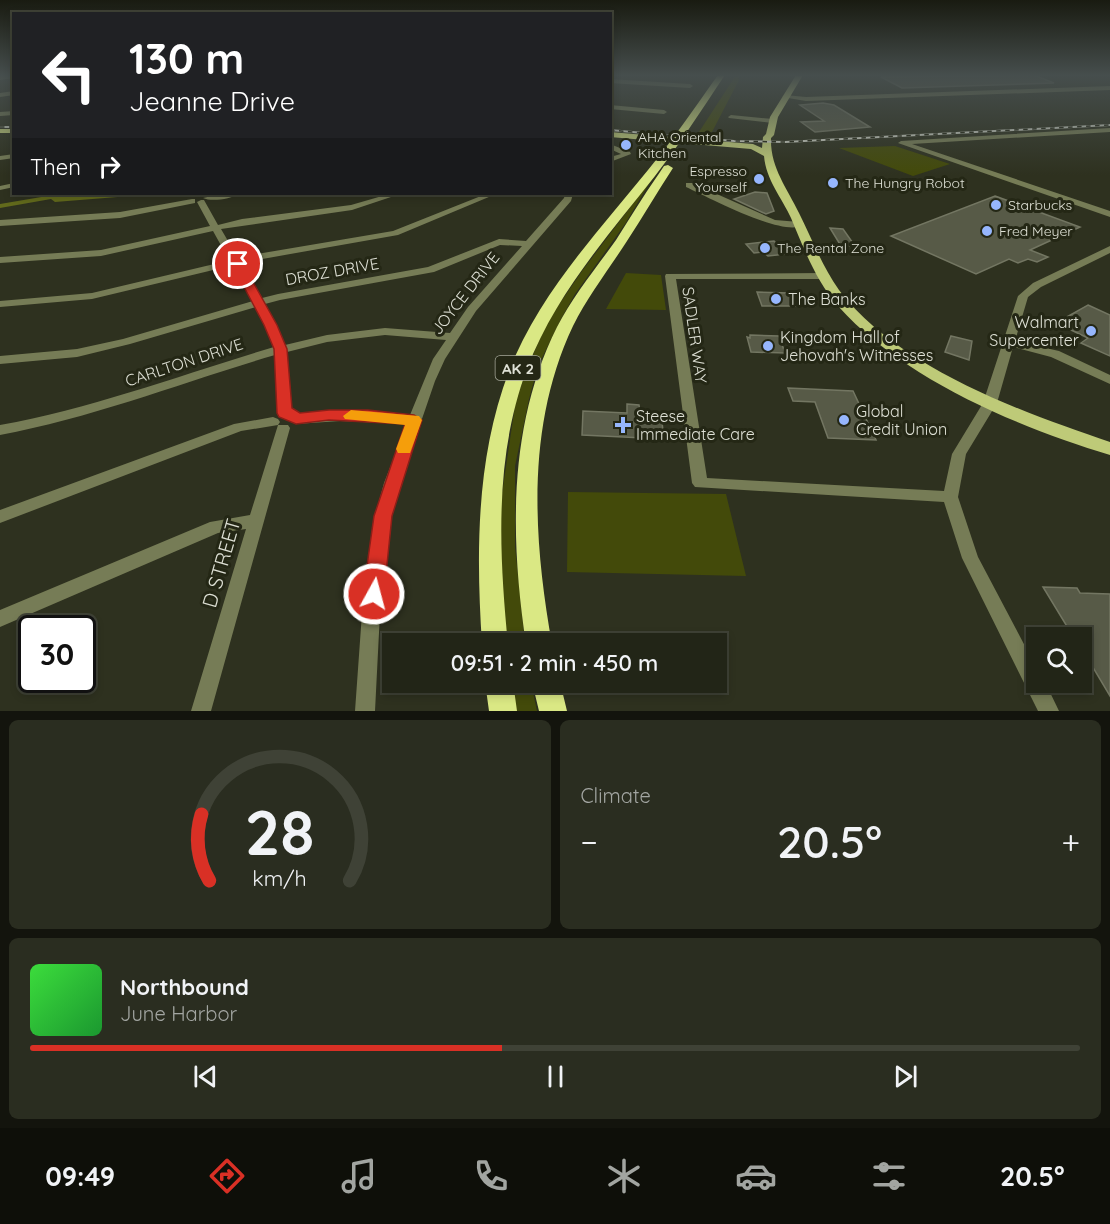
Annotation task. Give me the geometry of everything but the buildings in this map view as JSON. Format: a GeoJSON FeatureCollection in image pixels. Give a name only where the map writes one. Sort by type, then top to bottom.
{"type":"FeatureCollection","features":[{"type":"Feature","properties":{"kind":"highway","name":"AK 2"},"geometry":{"type":"LineString","coordinates":[[538,633],[527,543],[527,481],[532,431],[543,385],[557,345],[572,313],[701,108]]}},
{"type":"Feature","properties":{"kind":"highway","name":"AK 2"},"geometry":{"type":"LineString","coordinates":[[494,633],[489,545],[493,478],[496,447],[518,369],[533,335],[566,284],[705,108]]}},
{"type":"Feature","properties":{"kind":"highway"},"geometry":{"type":"LineString","coordinates":[[501,693],[503,711]]}},
{"type":"Feature","properties":{"kind":"highway"},"geometry":{"type":"LineString","coordinates":[[549,693],[553,711]]}},
{"type":"Feature","properties":{"kind":"main road"},"geometry":{"type":"LineString","coordinates":[[779,108],[773,121],[770,135],[773,138],[768,151],[774,178],[825,276],[844,304],[870,330],[921,364],[997,407],[1016,422],[1110,458]]}},
{"type":"Feature","properties":{"kind":"main road"},"geometry":{"type":"LineString","coordinates":[[612,134],[727,144],[768,151]]}},
{"type":"Feature","properties":{"kind":"main road"},"geometry":{"type":"LineString","coordinates":[[997,407],[1110,449]]}},
{"type":"Feature","properties":{"kind":"street"},"geometry":{"type":"LineString","coordinates":[[623,108],[664,112]]}},
{"type":"Feature","properties":{"kind":"street"},"geometry":{"type":"LineString","coordinates":[[731,117],[773,121]]}},
{"type":"Feature","properties":{"kind":"street"},"geometry":{"type":"LineString","coordinates":[[1110,130],[901,143],[1110,214]]}},
{"type":"Feature","properties":{"kind":"street"},"geometry":{"type":"LineString","coordinates":[[612,147],[627,154],[612,158]]}},
{"type":"Feature","properties":{"kind":"street"},"geometry":{"type":"LineString","coordinates":[[689,185],[773,223],[799,225]]}},
{"type":"Feature","properties":{"kind":"street"},"geometry":{"type":"LineString","coordinates":[[0,223],[120,215],[199,198],[226,195]]}},
{"type":"Feature","properties":{"kind":"street"},"geometry":{"type":"LineString","coordinates":[[0,260],[101,253],[216,228],[352,207],[393,195]]}},
{"type":"Feature","properties":{"kind":"street"},"geometry":{"type":"LineString","coordinates":[[0,304],[92,296],[236,261],[394,233],[490,195]]}},
{"type":"Feature","properties":{"kind":"street","name":"JOYCE DRIVE"},"geometry":{"type":"LineString","coordinates":[[366,711],[371,614],[383,516],[414,420],[436,366],[452,337],[472,309],[568,200],[569,195]]}},
{"type":"Feature","properties":{"kind":"street","name":"D STREET"},"geometry":{"type":"LineString","coordinates":[[199,198],[259,302],[281,349],[284,421],[271,473],[255,521],[201,711]]}},
{"type":"Feature","properties":{"kind":"street","name":"DROZ DRIVE"},"geometry":{"type":"LineString","coordinates":[[0,360],[77,353],[126,342],[259,302],[318,289],[430,270],[499,242],[528,244]]}},
{"type":"Feature","properties":{"kind":"street"},"geometry":{"type":"LineString","coordinates":[[1049,711],[970,558],[950,497],[959,454],[974,427],[997,407],[1020,303],[1029,290],[1109,248]]}},
{"type":"Feature","properties":{"kind":"street","name":"SADLER WAY"},"geometry":{"type":"LineString","coordinates":[[825,276],[670,276],[700,483],[950,497]]}},
{"type":"Feature","properties":{"kind":"street","name":"CARLTON DRIVE"},"geometry":{"type":"LineString","coordinates":[[0,430],[66,417],[227,364],[331,338],[376,332],[412,332],[452,337]]}},
{"type":"Feature","properties":{"kind":"street"},"geometry":{"type":"LineString","coordinates":[[1010,343],[1055,354],[1110,380]]}},
{"type":"Feature","properties":{"kind":"street"},"geometry":{"type":"LineString","coordinates":[[0,517],[239,427],[329,415],[414,420]]}},
{"type":"Feature","properties":{"kind":"street"},"geometry":{"type":"LineString","coordinates":[[0,619],[216,527],[255,521]]}},
{"type":"Feature","properties":{"kind":"green space"},"geometry":{"type":"Polygon","coordinates":[[[714,108],[724,108],[712,132],[699,132],[714,108]]]}},
{"type":"Feature","properties":{"kind":"green space"},"geometry":{"type":"Polygon","coordinates":[[[895,146],[950,164],[913,176],[839,148],[895,146]]]}},
{"type":"Feature","properties":{"kind":"green space"},"geometry":{"type":"Polygon","coordinates":[[[653,177],[625,224],[575,294],[538,366],[515,466],[515,547],[524,633],[506,633],[500,556],[500,507],[516,399],[549,319],[653,177]]]}},
{"type":"Feature","properties":{"kind":"green space"},"geometry":{"type":"Polygon","coordinates":[[[53,195],[142,195],[55,202],[51,199],[0,208],[0,204],[53,195]]]}},
{"type":"Feature","properties":{"kind":"green space"},"geometry":{"type":"Polygon","coordinates":[[[626,273],[661,275],[666,310],[606,309],[626,273]]]}},
{"type":"Feature","properties":{"kind":"green space"},"geometry":{"type":"Polygon","coordinates":[[[568,492],[726,494],[746,576],[567,572],[568,492]]]}},
{"type":"Feature","properties":{"kind":"green space"},"geometry":{"type":"Polygon","coordinates":[[[513,693],[533,693],[537,711],[516,711],[513,693]]]}},
{"type":"Feature","properties":{"kind":"railway"},"geometry":{"type":"LineString","coordinates":[[612,130],[734,141],[785,142],[1110,125]]}},
{"type":"Feature","properties":{"kind":"railway"},"geometry":{"type":"LineString","coordinates":[[0,127],[12,127]]}},
{"type":"Feature","properties":{"kind":"slow traffic"},"geometry":{"type":"LineString","coordinates":[[351,416],[414,420],[404,449]]}},
{"type":"Feature","properties":{"kind":"place","name":"AHA Oriental Kitchen"},"geometry":{"type":"Point","coordinates":[626,145]}},
{"type":"Feature","properties":{"kind":"place","name":"Espresso Yourself"},"geometry":{"type":"Point","coordinates":[759,179]}},
{"type":"Feature","properties":{"kind":"place","name":"The Hungry Robot"},"geometry":{"type":"Point","coordinates":[833,183]}},
{"type":"Feature","properties":{"kind":"place","name":"Starbucks"},"geometry":{"type":"Point","coordinates":[996,205]}},
{"type":"Feature","properties":{"kind":"place","name":"Fred Meyer"},"geometry":{"type":"Point","coordinates":[987,231]}},
{"type":"Feature","properties":{"kind":"place","name":"The Rental Zone"},"geometry":{"type":"Point","coordinates":[765,248]}},
{"type":"Feature","properties":{"kind":"place","name":"The Banks"},"geometry":{"type":"Point","coordinates":[776,299]}},
{"type":"Feature","properties":{"kind":"place","name":"Walmart Supercenter"},"geometry":{"type":"Point","coordinates":[1091,331]}},
{"type":"Feature","properties":{"kind":"place","name":"Kingdom Hall of Jehovah's Witnesses"},"geometry":{"type":"Point","coordinates":[768,346]}},
{"type":"Feature","properties":{"kind":"place","name":"Global Credit Union"},"geometry":{"type":"Point","coordinates":[844,420]}},
{"type":"Feature","properties":{"kind":"place","name":"Steese Immediate Care"},"geometry":{"type":"Point","coordinates":[623,425]}},
{"type":"Feature","properties":{"kind":"route"},"geometry":{"type":"LineString","coordinates":[[238,264],[281,349],[285,413],[295,415],[296,419],[329,415],[414,420],[383,516],[374,594]]}}]}
